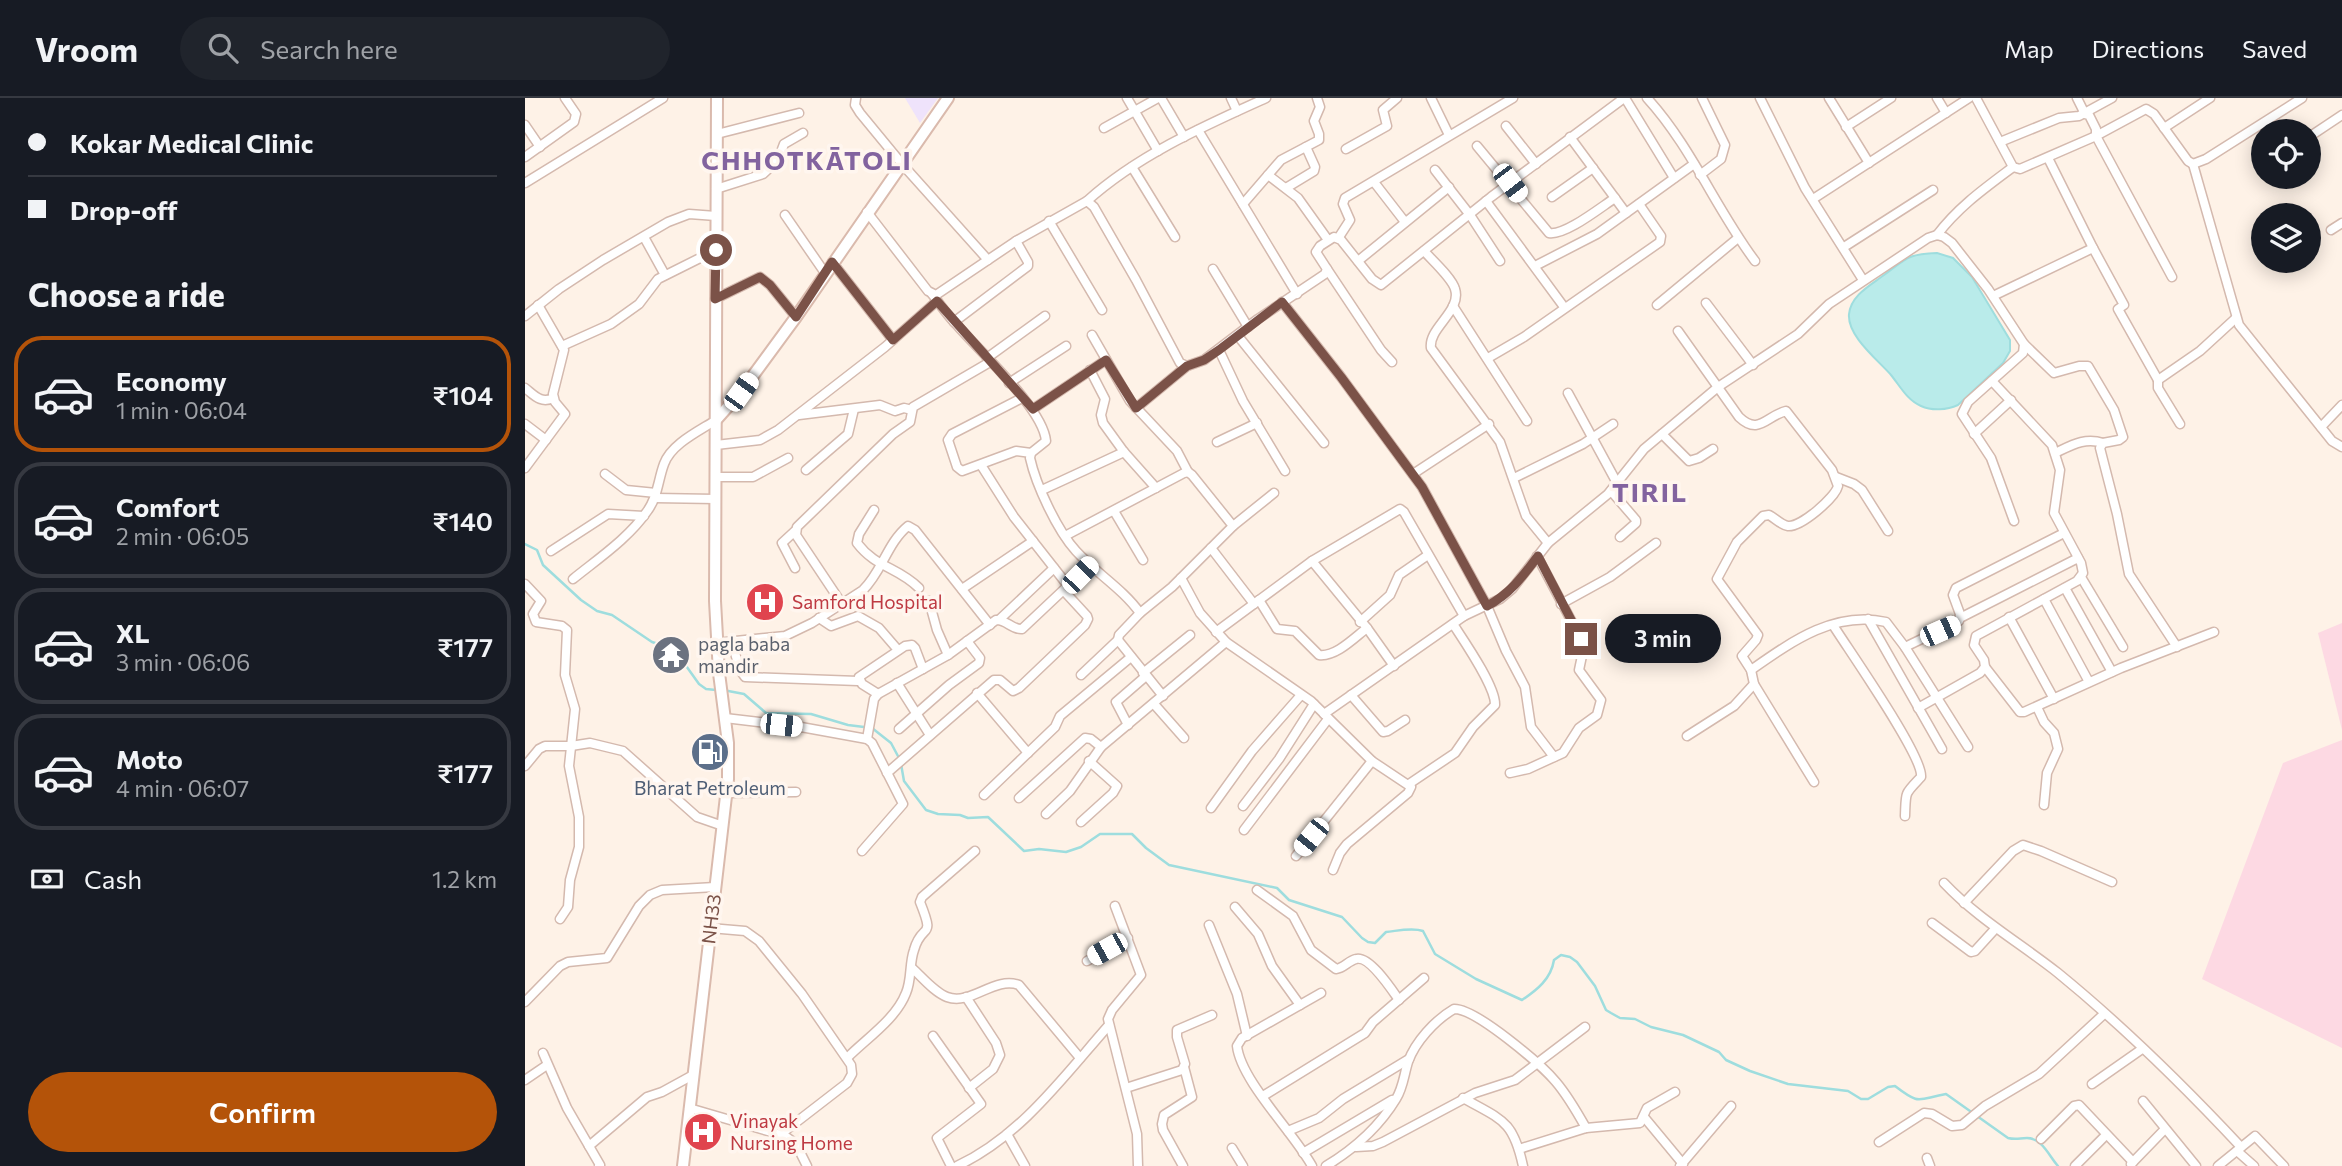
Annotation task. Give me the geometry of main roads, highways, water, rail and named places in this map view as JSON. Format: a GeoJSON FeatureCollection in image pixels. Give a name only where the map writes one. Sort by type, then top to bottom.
{"type":"FeatureCollection","features":[{"type":"Feature","properties":{"kind":"main road","name":"NH33"},"geometry":{"type":"LineString","coordinates":[[683,1166],[727,793],[728,757],[716,643],[717,98]]}},
{"type":"Feature","properties":{"kind":"main road"},"geometry":{"type":"LineString","coordinates":[[716,420],[741,392],[796,317],[948,98]]}},
{"type":"Feature","properties":{"kind":"water"},"geometry":{"type":"Polygon","coordinates":[[[1937,253],[1953,258],[1972,277],[2010,340],[2010,351],[2003,363],[1958,405],[1930,409],[1908,396],[1871,355],[1853,331],[1849,314],[1853,301],[1862,291],[1903,261],[1920,254],[1937,253]]]}},
{"type":"Feature","properties":{"kind":"waterway"},"geometry":{"type":"LineString","coordinates":[[525,544],[537,550],[543,565],[581,600],[597,611],[612,615],[652,642],[674,649],[699,684],[706,689],[716,690]]}},
{"type":"Feature","properties":{"kind":"waterway"},"geometry":{"type":"LineString","coordinates":[[723,690],[744,694],[766,713],[811,714],[848,725],[872,728],[891,743],[899,758]]}},
{"type":"Feature","properties":{"kind":"waterway"},"geometry":{"type":"LineString","coordinates":[[901,764],[904,781],[926,810],[968,818],[988,817],[1024,851],[1039,849],[1066,852],[1081,847],[1100,834],[1132,834],[1169,865],[1277,888],[1289,900],[1342,917],[1368,942],[1375,943],[1386,932],[1409,929],[1423,931],[1435,954],[1476,979],[1522,1000],[1547,978],[1554,960],[1561,955],[1570,957],[1595,986],[1606,1010],[1620,1018],[1635,1019],[1651,1027],[1683,1035],[1719,1052],[1726,1060],[1788,1084],[1848,1091],[1861,1099],[1868,1099],[1888,1087],[1895,1086],[1915,1099],[1946,1094],[2008,1138],[2037,1141],[2058,1166]]}},
{"type":"Feature","properties":{"kind":"place","name":"Samford Hospital"},"geometry":{"type":"Point","coordinates":[765,602]}},
{"type":"Feature","properties":{"kind":"place","name":"pagla baba mandir"},"geometry":{"type":"Point","coordinates":[671,655]}},
{"type":"Feature","properties":{"kind":"place","name":"Bharat Petroleum"},"geometry":{"type":"Point","coordinates":[710,752]}},
{"type":"Feature","properties":{"kind":"place","name":"Vinayak Nursing Home"},"geometry":{"type":"Point","coordinates":[703,1132]}},
{"type":"Feature","properties":{"kind":"district","name":"CHHOTKĀTOLI"},"geometry":{"type":"Point","coordinates":[807,161]}},
{"type":"Feature","properties":{"kind":"district","name":"TIRIL"},"geometry":{"type":"Point","coordinates":[1650,493]}}]}
